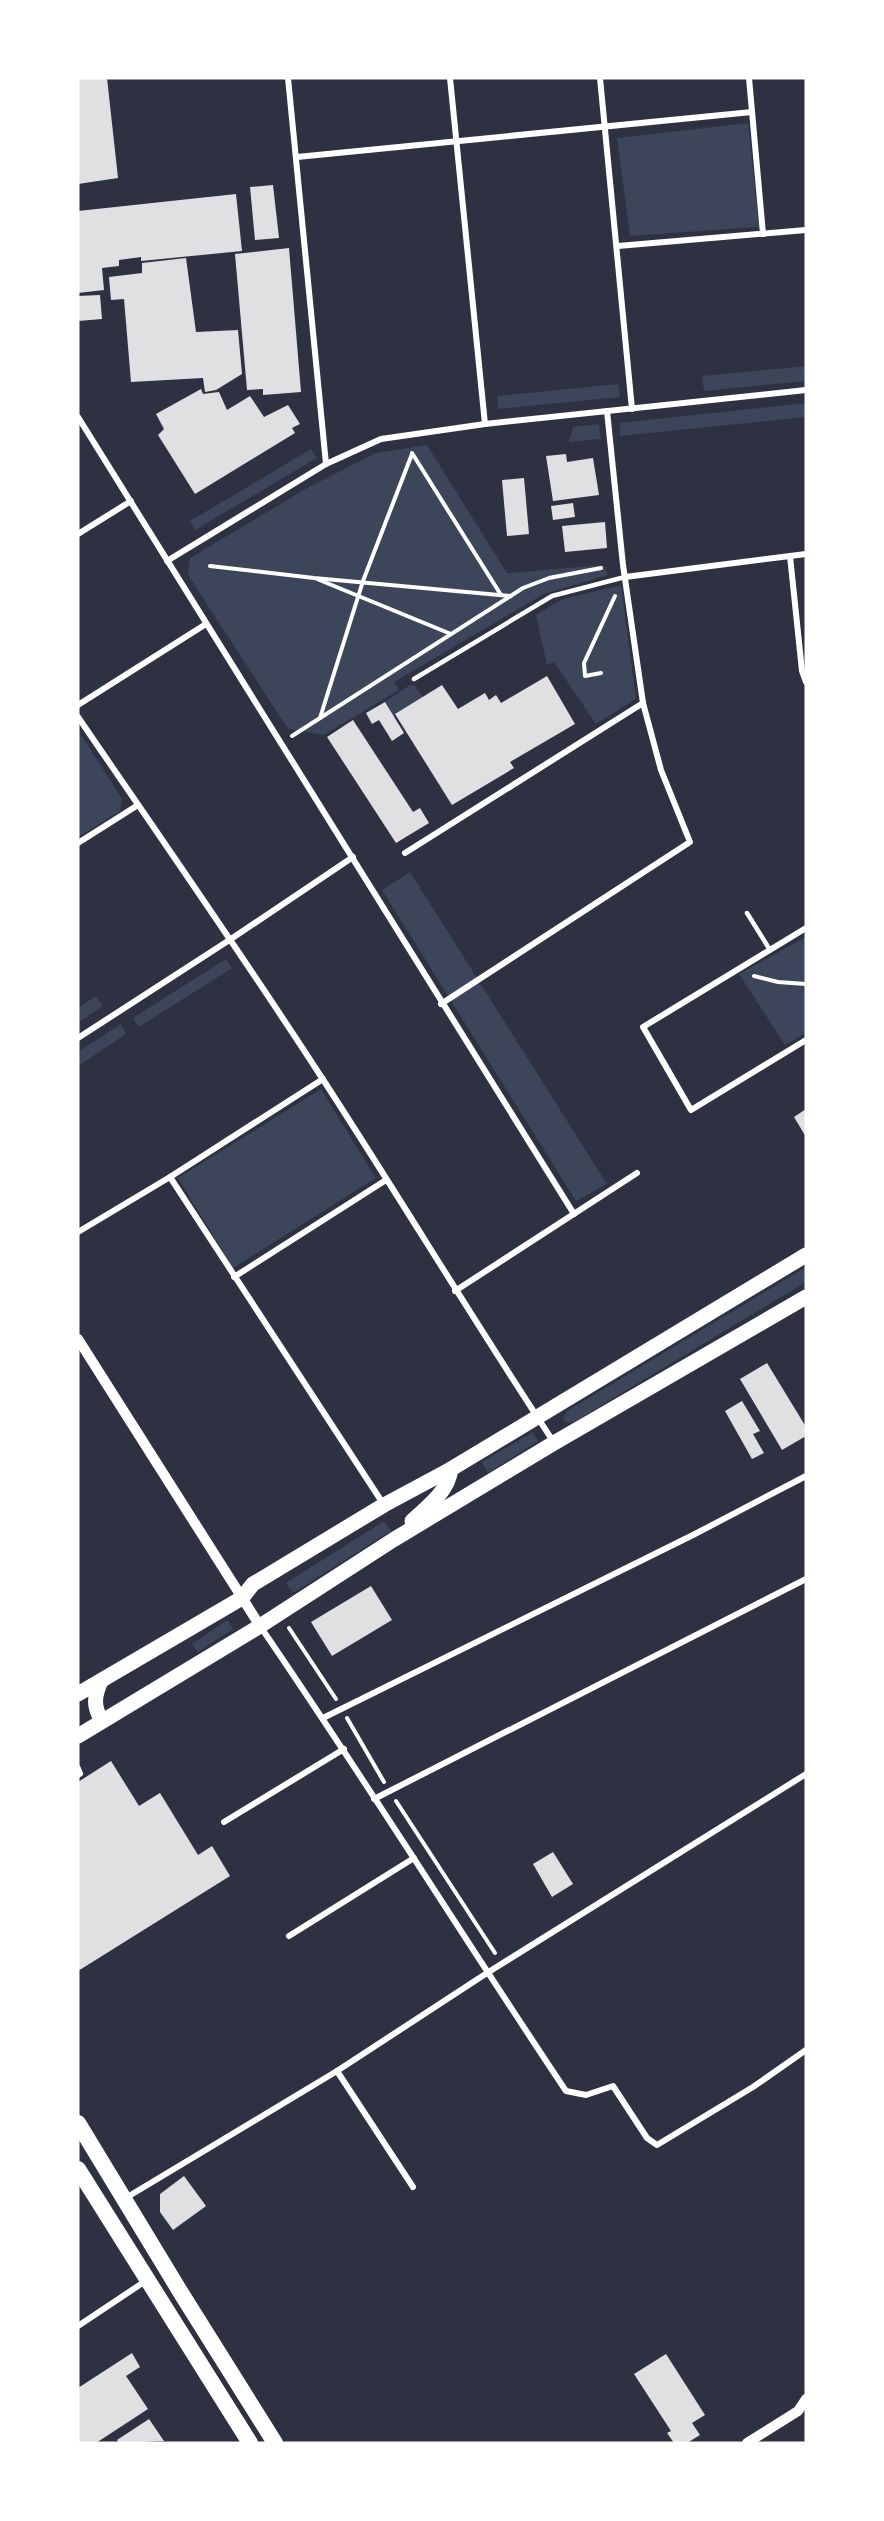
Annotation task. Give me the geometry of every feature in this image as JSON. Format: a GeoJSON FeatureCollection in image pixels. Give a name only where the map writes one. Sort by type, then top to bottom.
{"type":"FeatureCollection","features":[{"type":"Feature","properties":{"kind":"highway"},"geometry":{"type":"LineString","coordinates":[[78,2123],[210,2341],[275,2443]]}},
{"type":"Feature","properties":{"kind":"highway"},"geometry":{"type":"LineString","coordinates":[[78,2169],[250,2443]]}},
{"type":"Feature","properties":{"kind":"main road"},"geometry":{"type":"LineString","coordinates":[[78,1694],[242,1598],[253,1584],[384,1505],[451,1469],[806,1255]]}},
{"type":"Feature","properties":{"kind":"main road"},"geometry":{"type":"LineString","coordinates":[[78,1736],[260,1626],[393,1540],[554,1443],[806,1297]]}},
{"type":"Feature","properties":{"kind":"main road"},"geometry":{"type":"LineString","coordinates":[[393,1540],[443,1491],[451,1469]]}},
{"type":"Feature","properties":{"kind":"main road"},"geometry":{"type":"LineString","coordinates":[[101,1681],[94,1696],[96,1712],[102,1721]]}},
{"type":"Feature","properties":{"kind":"street"},"geometry":{"type":"LineString","coordinates":[[288,78],[326,464]]}},
{"type":"Feature","properties":{"kind":"street"},"geometry":{"type":"LineString","coordinates":[[450,78],[484,424]]}},
{"type":"Feature","properties":{"kind":"street"},"geometry":{"type":"LineString","coordinates":[[600,78],[632,408]]}},
{"type":"Feature","properties":{"kind":"street"},"geometry":{"type":"LineString","coordinates":[[749,78],[763,234]]}},
{"type":"Feature","properties":{"kind":"street"},"geometry":{"type":"LineString","coordinates":[[297,158],[752,112]]}},
{"type":"Feature","properties":{"kind":"street"},"geometry":{"type":"LineString","coordinates":[[618,246],[806,230]]}},
{"type":"Feature","properties":{"kind":"street"},"geometry":{"type":"LineString","coordinates":[[167,561],[326,464],[381,439],[484,424],[806,390]]}},
{"type":"Feature","properties":{"kind":"street"},"geometry":{"type":"LineString","coordinates":[[441,1004],[690,842],[661,770],[643,703],[622,565],[607,411]]}},
{"type":"Feature","properties":{"kind":"street"},"geometry":{"type":"LineString","coordinates":[[78,417],[282,742],[441,1004],[574,1214]]}},
{"type":"Feature","properties":{"kind":"street"},"geometry":{"type":"LineString","coordinates":[[78,534],[131,501]]}},
{"type":"Feature","properties":{"kind":"street"},"geometry":{"type":"LineString","coordinates":[[625,577],[806,554]]}},
{"type":"Feature","properties":{"kind":"street"},"geometry":{"type":"LineString","coordinates":[[790,556],[802,670],[806,682]]}},
{"type":"Feature","properties":{"kind":"street"},"geometry":{"type":"LineString","coordinates":[[78,705],[206,624]]}},
{"type":"Feature","properties":{"kind":"street"},"geometry":{"type":"LineString","coordinates":[[405,853],[643,703]]}},
{"type":"Feature","properties":{"kind":"street"},"geometry":{"type":"LineString","coordinates":[[78,717],[231,939],[323,1079],[455,1291],[554,1443]]}},
{"type":"Feature","properties":{"kind":"street"},"geometry":{"type":"LineString","coordinates":[[78,843],[138,805]]}},
{"type":"Feature","properties":{"kind":"street"},"geometry":{"type":"LineString","coordinates":[[78,1038],[352,857]]}},
{"type":"Feature","properties":{"kind":"street"},"geometry":{"type":"LineString","coordinates":[[806,928],[643,1027],[691,1110],[806,1040]]}},
{"type":"Feature","properties":{"kind":"street"},"geometry":{"type":"LineString","coordinates":[[78,1232],[170,1177],[323,1079]]}},
{"type":"Feature","properties":{"kind":"street"},"geometry":{"type":"LineString","coordinates":[[455,1291],[637,1173]]}},
{"type":"Feature","properties":{"kind":"street"},"geometry":{"type":"LineString","coordinates":[[170,1177],[384,1505]]}},
{"type":"Feature","properties":{"kind":"street"},"geometry":{"type":"LineString","coordinates":[[234,1277],[386,1180]]}},
{"type":"Feature","properties":{"kind":"street"},"geometry":{"type":"LineString","coordinates":[[78,1339],[260,1626],[344,1749],[374,1799],[566,2091],[586,2095],[613,2086],[647,2138],[657,2145],[753,2087],[806,2050]]}},
{"type":"Feature","properties":{"kind":"street"},"geometry":{"type":"LineString","coordinates":[[323,1718],[693,1535],[806,1476]]}},
{"type":"Feature","properties":{"kind":"street"},"geometry":{"type":"LineString","coordinates":[[374,1799],[806,1579]]}},
{"type":"Feature","properties":{"kind":"street"},"geometry":{"type":"LineString","coordinates":[[224,1822],[344,1749]]}},
{"type":"Feature","properties":{"kind":"street"},"geometry":{"type":"LineString","coordinates":[[124,2199],[337,2071],[487,1973],[806,1774]]}},
{"type":"Feature","properties":{"kind":"street"},"geometry":{"type":"LineString","coordinates":[[290,1936],[414,1857]]}},
{"type":"Feature","properties":{"kind":"street"},"geometry":{"type":"LineString","coordinates":[[337,2071],[413,2187]]}},
{"type":"Feature","properties":{"kind":"street"},"geometry":{"type":"LineString","coordinates":[[78,2326],[148,2280]]}},
{"type":"Feature","properties":{"kind":"street"},"geometry":{"type":"LineString","coordinates":[[747,2443],[798,2411],[806,2399]]}},
{"type":"Feature","properties":{"kind":"lane"},"geometry":{"type":"LineString","coordinates":[[414,679],[552,596],[625,577]]}},
{"type":"Feature","properties":{"kind":"lane"},"geometry":{"type":"LineString","coordinates":[[747,913],[770,950]]}},
{"type":"Feature","properties":{"kind":"lane"},"geometry":{"type":"LineString","coordinates":[[78,1767],[81,1774],[78,1776]]}},
{"type":"Feature","properties":{"kind":"lane"},"geometry":{"type":"LineString","coordinates":[[193,2352],[210,2341]]}},
{"type":"Feature","properties":{"kind":"path"},"geometry":{"type":"LineString","coordinates":[[404,436],[412,454],[501,595]]}},
{"type":"Feature","properties":{"kind":"path"},"geometry":{"type":"LineString","coordinates":[[320,718],[363,581],[412,454]]}},
{"type":"Feature","properties":{"kind":"path"},"geometry":{"type":"LineString","coordinates":[[282,742],[523,588],[549,578],[622,565]]}},
{"type":"Feature","properties":{"kind":"path"},"geometry":{"type":"LineString","coordinates":[[210,566],[512,596]]}},
{"type":"Feature","properties":{"kind":"path"},"geometry":{"type":"LineString","coordinates":[[314,578],[452,634]]}},
{"type":"Feature","properties":{"kind":"path"},"geometry":{"type":"LineString","coordinates":[[601,673],[585,676],[585,663],[612,600],[621,588]]}},
{"type":"Feature","properties":{"kind":"path"},"geometry":{"type":"LineString","coordinates":[[735,971],[778,982],[806,984]]}},
{"type":"Feature","properties":{"kind":"path"},"geometry":{"type":"LineString","coordinates":[[277,1615],[293,1632],[501,1965]]}},
{"type":"Feature","properties":{"kind":"shaded area"},"geometry":{"type":"Polygon","coordinates":[[[748,123],[759,227],[630,236],[617,138],[748,123]]]}},
{"type":"Feature","properties":{"kind":"shaded area"},"geometry":{"type":"Polygon","coordinates":[[[806,366],[806,381],[704,391],[702,376],[806,366]]]}},
{"type":"Feature","properties":{"kind":"shaded area"},"geometry":{"type":"Polygon","coordinates":[[[618,384],[620,397],[498,409],[497,396],[618,384]]]}},
{"type":"Feature","properties":{"kind":"shaded area"},"geometry":{"type":"Polygon","coordinates":[[[806,403],[806,417],[620,436],[620,423],[806,403]]]}},
{"type":"Feature","properties":{"kind":"shaded area"},"geometry":{"type":"Polygon","coordinates":[[[599,424],[601,439],[569,442],[573,427],[599,424]]]}},
{"type":"Feature","properties":{"kind":"shaded area"},"geometry":{"type":"Polygon","coordinates":[[[427,445],[507,573],[603,565],[608,575],[544,594],[394,682],[399,690],[324,735],[288,729],[188,575],[190,558],[307,488],[376,453],[427,445]]]}},
{"type":"Feature","properties":{"kind":"shaded area"},"geometry":{"type":"Polygon","coordinates":[[[311,449],[317,458],[195,530],[190,521],[311,449]]]}},
{"type":"Feature","properties":{"kind":"shaded area"},"geometry":{"type":"Polygon","coordinates":[[[621,585],[636,699],[596,724],[554,662],[547,665],[536,615],[563,599],[621,585]]]}},
{"type":"Feature","properties":{"kind":"shaded area"},"geometry":{"type":"Polygon","coordinates":[[[410,685],[415,686],[423,697],[393,716],[385,702],[410,685]]]}},
{"type":"Feature","properties":{"kind":"shaded area"},"geometry":{"type":"Polygon","coordinates":[[[78,730],[122,799],[120,811],[78,837],[78,730]]]}},
{"type":"Feature","properties":{"kind":"shaded area"},"geometry":{"type":"Polygon","coordinates":[[[410,872],[607,1184],[576,1201],[382,890],[410,872]]]}},
{"type":"Feature","properties":{"kind":"shaded area"},"geometry":{"type":"Polygon","coordinates":[[[806,937],[806,1033],[785,1045],[739,974],[806,937]]]}},
{"type":"Feature","properties":{"kind":"shaded area"},"geometry":{"type":"Polygon","coordinates":[[[226,959],[232,968],[139,1027],[133,1018],[226,959]]]}},
{"type":"Feature","properties":{"kind":"shaded area"},"geometry":{"type":"Polygon","coordinates":[[[96,996],[103,1006],[78,1023],[78,1008],[96,996]]]}},
{"type":"Feature","properties":{"kind":"shaded area"},"geometry":{"type":"Polygon","coordinates":[[[121,1024],[126,1034],[78,1066],[78,1052],[121,1024]]]}},
{"type":"Feature","properties":{"kind":"shaded area"},"geometry":{"type":"Polygon","coordinates":[[[321,1089],[376,1178],[233,1268],[178,1178],[321,1089]]]}},
{"type":"Feature","properties":{"kind":"shaded area"},"geometry":{"type":"Polygon","coordinates":[[[806,1267],[806,1282],[574,1422],[568,1423],[563,1419],[567,1411],[806,1267]]]}},
{"type":"Feature","properties":{"kind":"shaded area"},"geometry":{"type":"Polygon","coordinates":[[[533,1432],[538,1441],[488,1473],[482,1462],[533,1432]]]}},
{"type":"Feature","properties":{"kind":"shaded area"},"geometry":{"type":"Polygon","coordinates":[[[384,1521],[391,1531],[293,1593],[286,1583],[384,1521]]]}},
{"type":"Feature","properties":{"kind":"shaded area"},"geometry":{"type":"Polygon","coordinates":[[[227,1620],[233,1629],[198,1652],[192,1644],[227,1620]]]}},
{"type":"Feature","properties":{"kind":"building"},"geometry":{"type":"Polygon","coordinates":[[[78,78],[107,78],[118,178],[78,184],[78,78]]]}},
{"type":"Feature","properties":{"kind":"building"},"geometry":{"type":"Polygon","coordinates":[[[273,185],[279,238],[255,240],[250,187],[273,185]]]}},
{"type":"Feature","properties":{"kind":"building"},"geometry":{"type":"Polygon","coordinates":[[[236,194],[242,251],[141,261],[141,257],[119,260],[119,266],[102,268],[104,290],[78,293],[78,211],[236,194]]]}},
{"type":"Feature","properties":{"kind":"building"},"geometry":{"type":"Polygon","coordinates":[[[289,248],[301,392],[263,395],[263,389],[247,390],[235,254],[289,248]]]}},
{"type":"Feature","properties":{"kind":"building"},"geometry":{"type":"Polygon","coordinates":[[[186,258],[196,332],[238,330],[242,374],[216,390],[205,392],[203,378],[131,382],[124,299],[111,300],[109,277],[142,273],[142,263],[186,258]]]}},
{"type":"Feature","properties":{"kind":"building"},"geometry":{"type":"Polygon","coordinates":[[[100,295],[102,319],[78,321],[78,296],[100,295]]]}},
{"type":"Feature","properties":{"kind":"building"},"geometry":{"type":"Polygon","coordinates":[[[201,389],[203,394],[219,392],[227,410],[250,396],[264,417],[288,405],[300,424],[292,428],[295,433],[195,494],[158,435],[164,429],[156,414],[201,389]]]}},
{"type":"Feature","properties":{"kind":"building"},"geometry":{"type":"Polygon","coordinates":[[[566,454],[567,462],[593,458],[599,495],[553,501],[546,456],[566,454]]]}},
{"type":"Feature","properties":{"kind":"building"},"geometry":{"type":"Polygon","coordinates":[[[524,478],[529,534],[507,536],[502,480],[524,478]]]}},
{"type":"Feature","properties":{"kind":"building"},"geometry":{"type":"Polygon","coordinates":[[[573,503],[575,517],[553,520],[551,506],[573,503]]]}},
{"type":"Feature","properties":{"kind":"building"},"geometry":{"type":"Polygon","coordinates":[[[605,522],[607,548],[565,552],[562,526],[605,522]]]}},
{"type":"Feature","properties":{"kind":"building"},"geometry":{"type":"Polygon","coordinates":[[[547,676],[575,724],[510,762],[514,768],[452,805],[395,714],[442,685],[458,709],[485,693],[489,700],[496,695],[501,703],[547,676]]]}},
{"type":"Feature","properties":{"kind":"building"},"geometry":{"type":"Polygon","coordinates":[[[385,702],[404,733],[392,741],[379,720],[372,724],[366,713],[385,702]]]}},
{"type":"Feature","properties":{"kind":"building"},"geometry":{"type":"Polygon","coordinates":[[[353,720],[413,812],[420,808],[429,823],[396,843],[327,737],[353,720]]]}},
{"type":"Feature","properties":{"kind":"building"},"geometry":{"type":"Polygon","coordinates":[[[806,1109],[806,1137],[794,1117],[806,1109]]]}},
{"type":"Feature","properties":{"kind":"building"},"geometry":{"type":"Polygon","coordinates":[[[767,1363],[806,1427],[806,1436],[782,1450],[740,1379],[767,1363]]]}},
{"type":"Feature","properties":{"kind":"building"},"geometry":{"type":"Polygon","coordinates":[[[742,1401],[760,1431],[753,1434],[764,1453],[752,1459],[725,1411],[742,1401]]]}},
{"type":"Feature","properties":{"kind":"building"},"geometry":{"type":"Polygon","coordinates":[[[371,1586],[392,1620],[332,1656],[311,1622],[371,1586]]]}},
{"type":"Feature","properties":{"kind":"building"},"geometry":{"type":"Polygon","coordinates":[[[111,1761],[139,1806],[160,1793],[198,1855],[212,1846],[230,1876],[78,1971],[78,1782],[111,1761]]]}},
{"type":"Feature","properties":{"kind":"building"},"geometry":{"type":"Polygon","coordinates":[[[553,1852],[573,1884],[552,1897],[533,1864],[553,1852]]]}},
{"type":"Feature","properties":{"kind":"building"},"geometry":{"type":"Polygon","coordinates":[[[184,2176],[206,2206],[173,2230],[160,2212],[160,2194],[184,2176]]]}},
{"type":"Feature","properties":{"kind":"building"},"geometry":{"type":"Polygon","coordinates":[[[132,2353],[140,2367],[126,2376],[148,2409],[96,2443],[78,2443],[78,2388],[132,2353]]]}},
{"type":"Feature","properties":{"kind":"building"},"geometry":{"type":"Polygon","coordinates":[[[666,2354],[705,2415],[692,2423],[700,2435],[687,2443],[674,2443],[667,2433],[671,2431],[634,2374],[666,2354]]]}},
{"type":"Feature","properties":{"kind":"building"},"geometry":{"type":"Polygon","coordinates":[[[149,2419],[164,2441],[119,2443],[117,2440],[149,2419]]]}}]}
